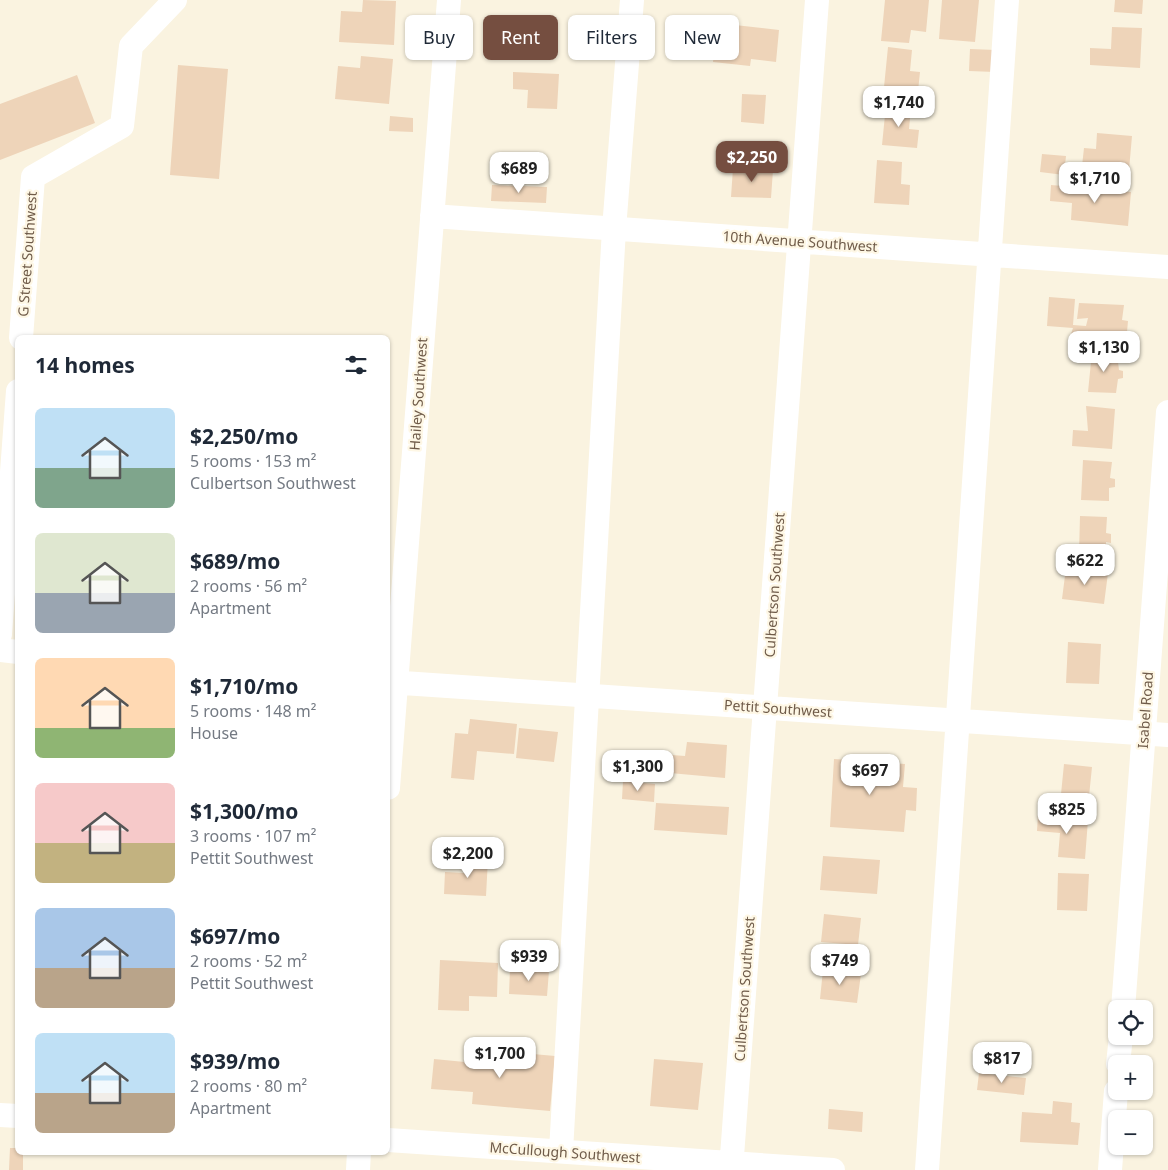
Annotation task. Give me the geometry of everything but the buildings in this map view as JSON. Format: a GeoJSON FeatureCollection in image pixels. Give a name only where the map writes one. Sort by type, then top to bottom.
{"type":"FeatureCollection","features":[{"type":"Feature","properties":{"kind":"street","name":"G Street Southwest"},"geometry":{"type":"LineString","coordinates":[[21,335],[33,177],[122,126],[131,46],[175,0]]}},
{"type":"Feature","properties":{"kind":"street","name":"Hailey Southwest"},"geometry":{"type":"LineString","coordinates":[[390,735],[392,682],[432,216],[448,0]]}},
{"type":"Feature","properties":{"kind":"street"},"geometry":{"type":"LineString","coordinates":[[561,1151],[614,229],[632,0]]}},
{"type":"Feature","properties":{"kind":"street","name":"Culbertson Southwest"},"geometry":{"type":"LineString","coordinates":[[731,1167],[817,0]]}},
{"type":"Feature","properties":{"kind":"street"},"geometry":{"type":"LineString","coordinates":[[926,1170],[1007,0]]}},
{"type":"Feature","properties":{"kind":"street","name":"10th Avenue Southwest"},"geometry":{"type":"LineString","coordinates":[[432,216],[1168,267]]}},
{"type":"Feature","properties":{"kind":"street","name":"Isabel Road"},"geometry":{"type":"LineString","coordinates":[[1124,1000],[1168,412]]}},
{"type":"Feature","properties":{"kind":"street"},"geometry":{"type":"LineString","coordinates":[[0,634],[15,432]]}},
{"type":"Feature","properties":{"kind":"street"},"geometry":{"type":"LineString","coordinates":[[0,650],[15,652]]}},
{"type":"Feature","properties":{"kind":"street","name":"Pettit Southwest"},"geometry":{"type":"LineString","coordinates":[[392,682],[1168,734]]}},
{"type":"Feature","properties":{"kind":"street"},"geometry":{"type":"LineString","coordinates":[[1110,1170],[1115,1100]]}},
{"type":"Feature","properties":{"kind":"street"},"geometry":{"type":"LineString","coordinates":[[0,1115],[15,1116]]}},
{"type":"Feature","properties":{"kind":"street","name":"McCullough Southwest"},"geometry":{"type":"LineString","coordinates":[[390,1140],[561,1151],[731,1167],[833,1170]]}},
{"type":"Feature","properties":{"kind":"street"},"geometry":{"type":"LineString","coordinates":[[358,1170],[359,1155]]}}]}
